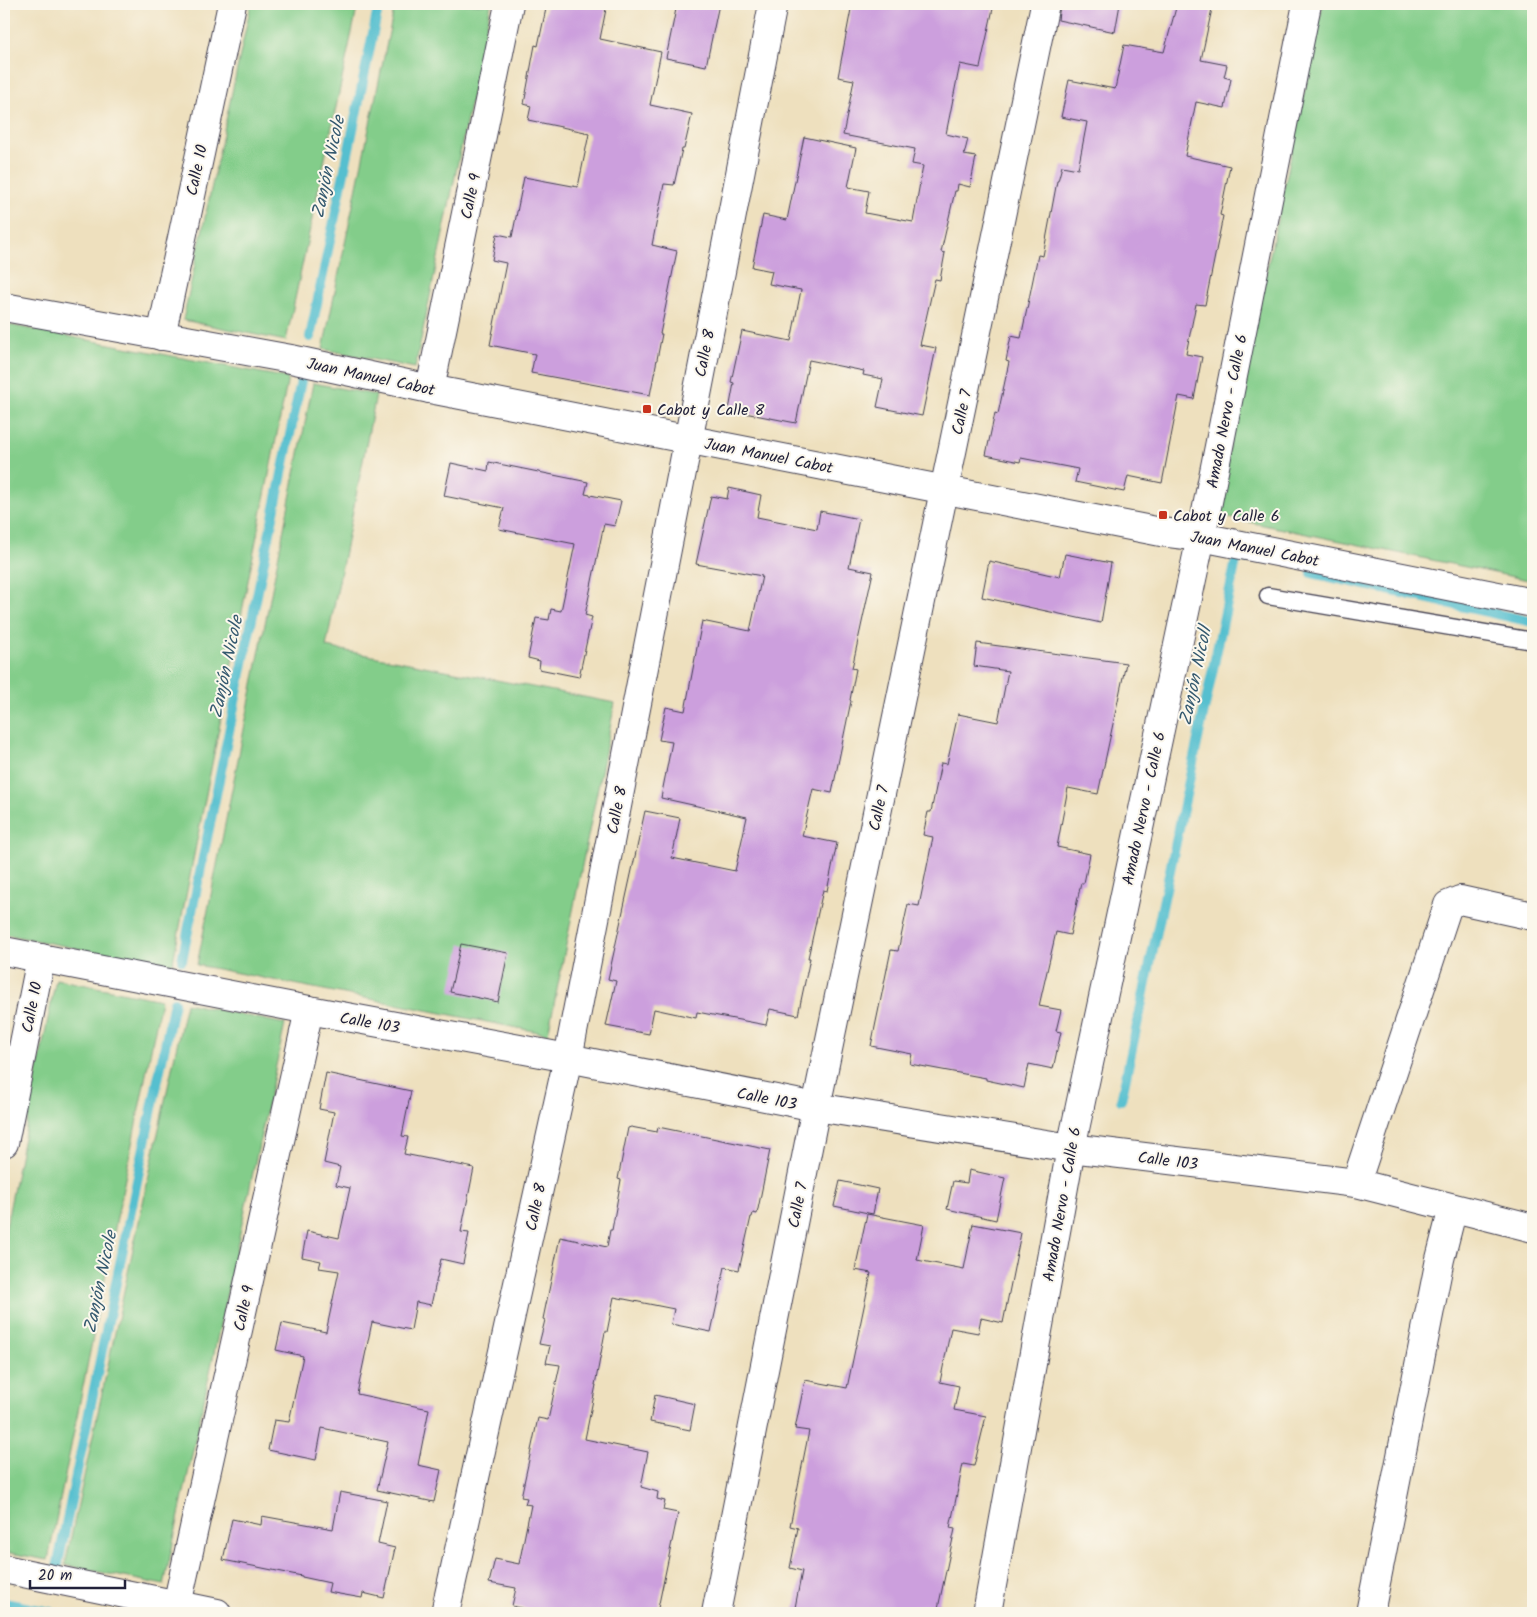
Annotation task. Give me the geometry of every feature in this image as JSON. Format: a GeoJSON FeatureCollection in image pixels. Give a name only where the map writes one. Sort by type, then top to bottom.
{"type":"FeatureCollection","features":[{"type":"Feature","properties":{"kind":"street","name":"Calle 10"},"geometry":{"type":"LineString","coordinates":[[161,336],[232,4]]}},
{"type":"Feature","properties":{"kind":"street","name":"Calle 9"},"geometry":{"type":"LineString","coordinates":[[430,389],[509,4]]}},
{"type":"Feature","properties":{"kind":"street","name":"Calle 8"},"geometry":{"type":"LineString","coordinates":[[445,1613],[568,1058],[773,4]]}},
{"type":"Feature","properties":{"kind":"street","name":"Calle 7"},"geometry":{"type":"LineString","coordinates":[[716,1613],[816,1108],[1045,4]]}},
{"type":"Feature","properties":{"kind":"street","name":"Amado Nervo - Calle 6"},"geometry":{"type":"LineString","coordinates":[[987,1613],[1071,1148],[1201,537],[1307,4]]}},
{"type":"Feature","properties":{"kind":"street","name":"Juan Manuel Cabot"},"geometry":{"type":"LineString","coordinates":[[4,307],[291,359],[430,389],[1161,532],[1201,537],[1533,603]]}},
{"type":"Feature","properties":{"kind":"street"},"geometry":{"type":"LineString","coordinates":[[1356,1183],[1448,905],[1460,900],[1533,916]]}},
{"type":"Feature","properties":{"kind":"street","name":"Calle 103"},"geometry":{"type":"LineString","coordinates":[[4,952],[568,1058],[816,1108],[1071,1148],[1356,1183],[1533,1228]]}},
{"type":"Feature","properties":{"kind":"street","name":"Calle 10"},"geometry":{"type":"LineString","coordinates":[[4,1143],[41,958]]}},
{"type":"Feature","properties":{"kind":"street","name":"Calle 9"},"geometry":{"type":"LineString","coordinates":[[177,1605],[308,1010]]}},
{"type":"Feature","properties":{"kind":"street"},"geometry":{"type":"LineString","coordinates":[[1370,1613],[1438,1269],[1453,1208]]}},
{"type":"Feature","properties":{"kind":"street"},"geometry":{"type":"LineString","coordinates":[[4,1570],[217,1613]]}},
{"type":"Feature","properties":{"kind":"lane"},"geometry":{"type":"LineString","coordinates":[[1268,596],[1533,641]]}},
{"type":"Feature","properties":{"kind":"green space"},"geometry":{"type":"Polygon","coordinates":[[[251,4],[358,4],[286,341],[183,320],[251,4]]]}},
{"type":"Feature","properties":{"kind":"green space"},"geometry":{"type":"Polygon","coordinates":[[[395,4],[491,4],[415,368],[323,349],[395,4]]]}},
{"type":"Feature","properties":{"kind":"green space"},"geometry":{"type":"Polygon","coordinates":[[[1323,4],[1533,4],[1533,581],[1215,515],[1323,4]]]}},
{"type":"Feature","properties":{"kind":"green space"},"geometry":{"type":"Polygon","coordinates":[[[4,324],[288,378],[172,967],[4,934],[4,324]]]}},
{"type":"Feature","properties":{"kind":"green space"},"geometry":{"type":"Polygon","coordinates":[[[313,383],[376,395],[326,647],[615,703],[548,1034],[197,965],[313,383]]]}},
{"type":"Feature","properties":{"kind":"green space"},"geometry":{"type":"Polygon","coordinates":[[[56,979],[161,1000],[48,1560],[4,1552],[4,1236],[56,979]]]}},
{"type":"Feature","properties":{"kind":"green space"},"geometry":{"type":"Polygon","coordinates":[[[186,1003],[285,1024],[164,1585],[65,1565],[186,1003]]]}},
{"type":"Feature","properties":{"kind":"building"},"geometry":{"type":"Polygon","coordinates":[[[547,4],[607,4],[600,39],[661,52],[650,105],[692,114],[674,185],[664,184],[652,245],[677,251],[650,395],[531,373],[535,354],[490,345],[506,263],[492,260],[497,234],[512,237],[524,177],[578,187],[589,134],[528,120],[531,106],[524,104],[535,45],[538,46],[547,4]]]}},
{"type":"Feature","properties":{"kind":"building"},"geometry":{"type":"Polygon","coordinates":[[[677,4],[719,4],[706,66],[666,58],[677,4]]]}},
{"type":"Feature","properties":{"kind":"building"},"geometry":{"type":"Polygon","coordinates":[[[852,4],[994,4],[980,68],[960,64],[946,134],[968,139],[964,155],[976,157],[970,187],[958,184],[957,191],[955,191],[941,252],[945,253],[940,280],[935,279],[920,345],[936,348],[922,416],[877,407],[883,379],[863,375],[864,371],[809,360],[796,423],[729,410],[734,383],[731,382],[742,331],[791,341],[801,290],[769,284],[772,271],[752,267],[763,215],[787,220],[804,137],[856,148],[848,187],[869,191],[865,213],[913,222],[923,166],[912,164],[915,149],[843,135],[854,80],[838,77],[852,4]]]}},
{"type":"Feature","properties":{"kind":"building"},"geometry":{"type":"Polygon","coordinates":[[[1060,4],[1120,4],[1115,32],[1058,20],[1060,4]]]}},
{"type":"Feature","properties":{"kind":"building"},"geometry":{"type":"Polygon","coordinates":[[[1177,4],[1213,4],[1201,60],[1227,65],[1224,77],[1231,79],[1225,108],[1196,102],[1185,156],[1230,166],[1220,215],[1223,216],[1205,305],[1196,304],[1186,354],[1202,357],[1194,399],[1179,396],[1162,483],[1128,476],[1124,492],[1075,482],[1078,469],[1021,458],[1020,462],[986,455],[995,413],[998,414],[1009,362],[1006,361],[1011,336],[1021,338],[1038,255],[1043,256],[1057,181],[1062,166],[1078,169],[1087,122],[1061,117],[1069,80],[1115,89],[1124,45],[1164,52],[1177,4]]]}},
{"type":"Feature","properties":{"kind":"building"},"geometry":{"type":"Polygon","coordinates":[[[489,462],[588,482],[585,494],[621,501],[615,526],[604,524],[585,615],[592,617],[579,677],[539,669],[540,661],[528,658],[536,618],[549,620],[551,609],[561,611],[575,544],[499,529],[504,508],[444,496],[451,463],[488,471],[489,462]]]}},
{"type":"Feature","properties":{"kind":"building"},"geometry":{"type":"Polygon","coordinates":[[[729,488],[761,495],[757,517],[817,529],[820,511],[859,519],[849,567],[873,572],[852,668],[856,669],[851,701],[832,793],[813,789],[802,836],[837,843],[827,891],[823,890],[798,1015],[770,1009],[766,1025],[697,1012],[696,1018],[654,1009],[649,1034],[606,1026],[616,981],[608,979],[645,811],[680,818],[672,858],[735,871],[747,817],[661,798],[672,742],[659,740],[666,707],[685,711],[702,621],[750,631],[762,576],[696,564],[711,496],[727,499],[729,488]]]}},
{"type":"Feature","properties":{"kind":"building"},"geometry":{"type":"Polygon","coordinates":[[[1065,554],[1111,563],[1101,623],[982,597],[989,561],[1060,577],[1065,554]]]}},
{"type":"Feature","properties":{"kind":"building"},"geometry":{"type":"Polygon","coordinates":[[[977,643],[1126,663],[1098,794],[1068,788],[1057,847],[1090,854],[1084,883],[1081,883],[1070,935],[1056,932],[1039,1006],[1061,1010],[1056,1031],[1061,1032],[1053,1069],[1029,1064],[1024,1088],[986,1080],[986,1078],[910,1064],[912,1054],[871,1046],[891,950],[898,951],[908,904],[919,906],[933,837],[923,835],[928,812],[931,812],[941,763],[947,764],[958,714],[998,722],[1008,671],[974,666],[977,643]]]}},
{"type":"Feature","properties":{"kind":"building"},"geometry":{"type":"Polygon","coordinates":[[[461,944],[508,953],[498,1002],[450,992],[461,944]]]}},
{"type":"Feature","properties":{"kind":"building"},"geometry":{"type":"Polygon","coordinates":[[[326,1073],[411,1091],[402,1136],[408,1137],[404,1154],[474,1168],[461,1232],[469,1233],[463,1264],[441,1259],[431,1305],[416,1302],[411,1330],[372,1322],[357,1394],[429,1409],[418,1465],[441,1470],[434,1502],[377,1490],[388,1442],[322,1428],[316,1460],[268,1450],[274,1420],[289,1422],[303,1356],[276,1350],[282,1323],[326,1332],[339,1271],[319,1268],[321,1261],[302,1257],[307,1231],[339,1238],[350,1188],[336,1185],[340,1167],[324,1163],[334,1112],[319,1109],[326,1073]]]}},
{"type":"Feature","properties":{"kind":"building"},"geometry":{"type":"Polygon","coordinates":[[[658,1127],[770,1150],[757,1214],[753,1213],[751,1217],[739,1270],[725,1267],[711,1332],[671,1324],[674,1309],[614,1297],[607,1332],[605,1332],[585,1439],[648,1452],[641,1487],[658,1492],[657,1499],[665,1501],[663,1510],[678,1513],[657,1613],[545,1613],[512,1606],[516,1588],[489,1583],[495,1559],[519,1564],[531,1505],[525,1504],[527,1498],[521,1497],[538,1418],[548,1420],[560,1365],[546,1363],[550,1346],[539,1344],[560,1237],[607,1247],[621,1180],[618,1179],[628,1128],[657,1132],[658,1127]]]}},
{"type":"Feature","properties":{"kind":"building"},"geometry":{"type":"Polygon","coordinates":[[[969,1170],[1005,1178],[996,1220],[947,1209],[953,1181],[967,1183],[969,1170]]]}},
{"type":"Feature","properties":{"kind":"building"},"geometry":{"type":"Polygon","coordinates":[[[840,1181],[878,1189],[873,1214],[834,1206],[840,1181]]]}},
{"type":"Feature","properties":{"kind":"building"},"geometry":{"type":"Polygon","coordinates":[[[867,1214],[924,1225],[917,1260],[964,1269],[973,1224],[1021,1233],[1003,1323],[981,1318],[978,1333],[951,1328],[940,1382],[959,1386],[954,1410],[986,1416],[974,1466],[963,1464],[950,1528],[955,1529],[937,1613],[794,1613],[802,1571],[790,1568],[798,1528],[790,1526],[809,1431],[795,1429],[805,1380],[847,1388],[871,1273],[855,1270],[867,1214]]]}},
{"type":"Feature","properties":{"kind":"building"},"geometry":{"type":"Polygon","coordinates":[[[655,1395],[695,1404],[690,1430],[650,1422],[655,1395]]]}},
{"type":"Feature","properties":{"kind":"building"},"geometry":{"type":"Polygon","coordinates":[[[340,1492],[387,1501],[378,1544],[395,1548],[384,1598],[363,1593],[362,1598],[328,1592],[330,1583],[223,1560],[232,1519],[261,1525],[262,1516],[333,1529],[340,1492]]]}},
{"type":"Feature","properties":{"kind":"waterway","name":"Zanjón Nicole"},"geometry":{"type":"LineString","coordinates":[[310,337],[379,4]]}},
{"type":"Feature","properties":{"kind":"waterway","name":"Zanjón Nicole"},"geometry":{"type":"LineString","coordinates":[[182,960],[301,381]]}},
{"type":"Feature","properties":{"kind":"waterway","name":"Zanjón Nicoll"},"geometry":{"type":"LineString","coordinates":[[1121,1100],[1237,556],[1247,558]]}},
{"type":"Feature","properties":{"kind":"waterway","name":"Zanjón Nicoll"},"geometry":{"type":"LineString","coordinates":[[1312,573],[1533,622]]}},
{"type":"Feature","properties":{"kind":"waterway","name":"Zanjón Nicole"},"geometry":{"type":"LineString","coordinates":[[57,1568],[174,1002]]}},
{"type":"Feature","properties":{"kind":"waterway","name":"Zanjón Nicole"},"geometry":{"type":"LineString","coordinates":[[4,1603],[55,1613]]}},
{"type":"Feature","properties":{"kind":"place","name":"Cabot y Calle 8"},"geometry":{"type":"Point","coordinates":[647,409]}},
{"type":"Feature","properties":{"kind":"place","name":"Cabot y Calle 6"},"geometry":{"type":"Point","coordinates":[1163,515]}}]}
